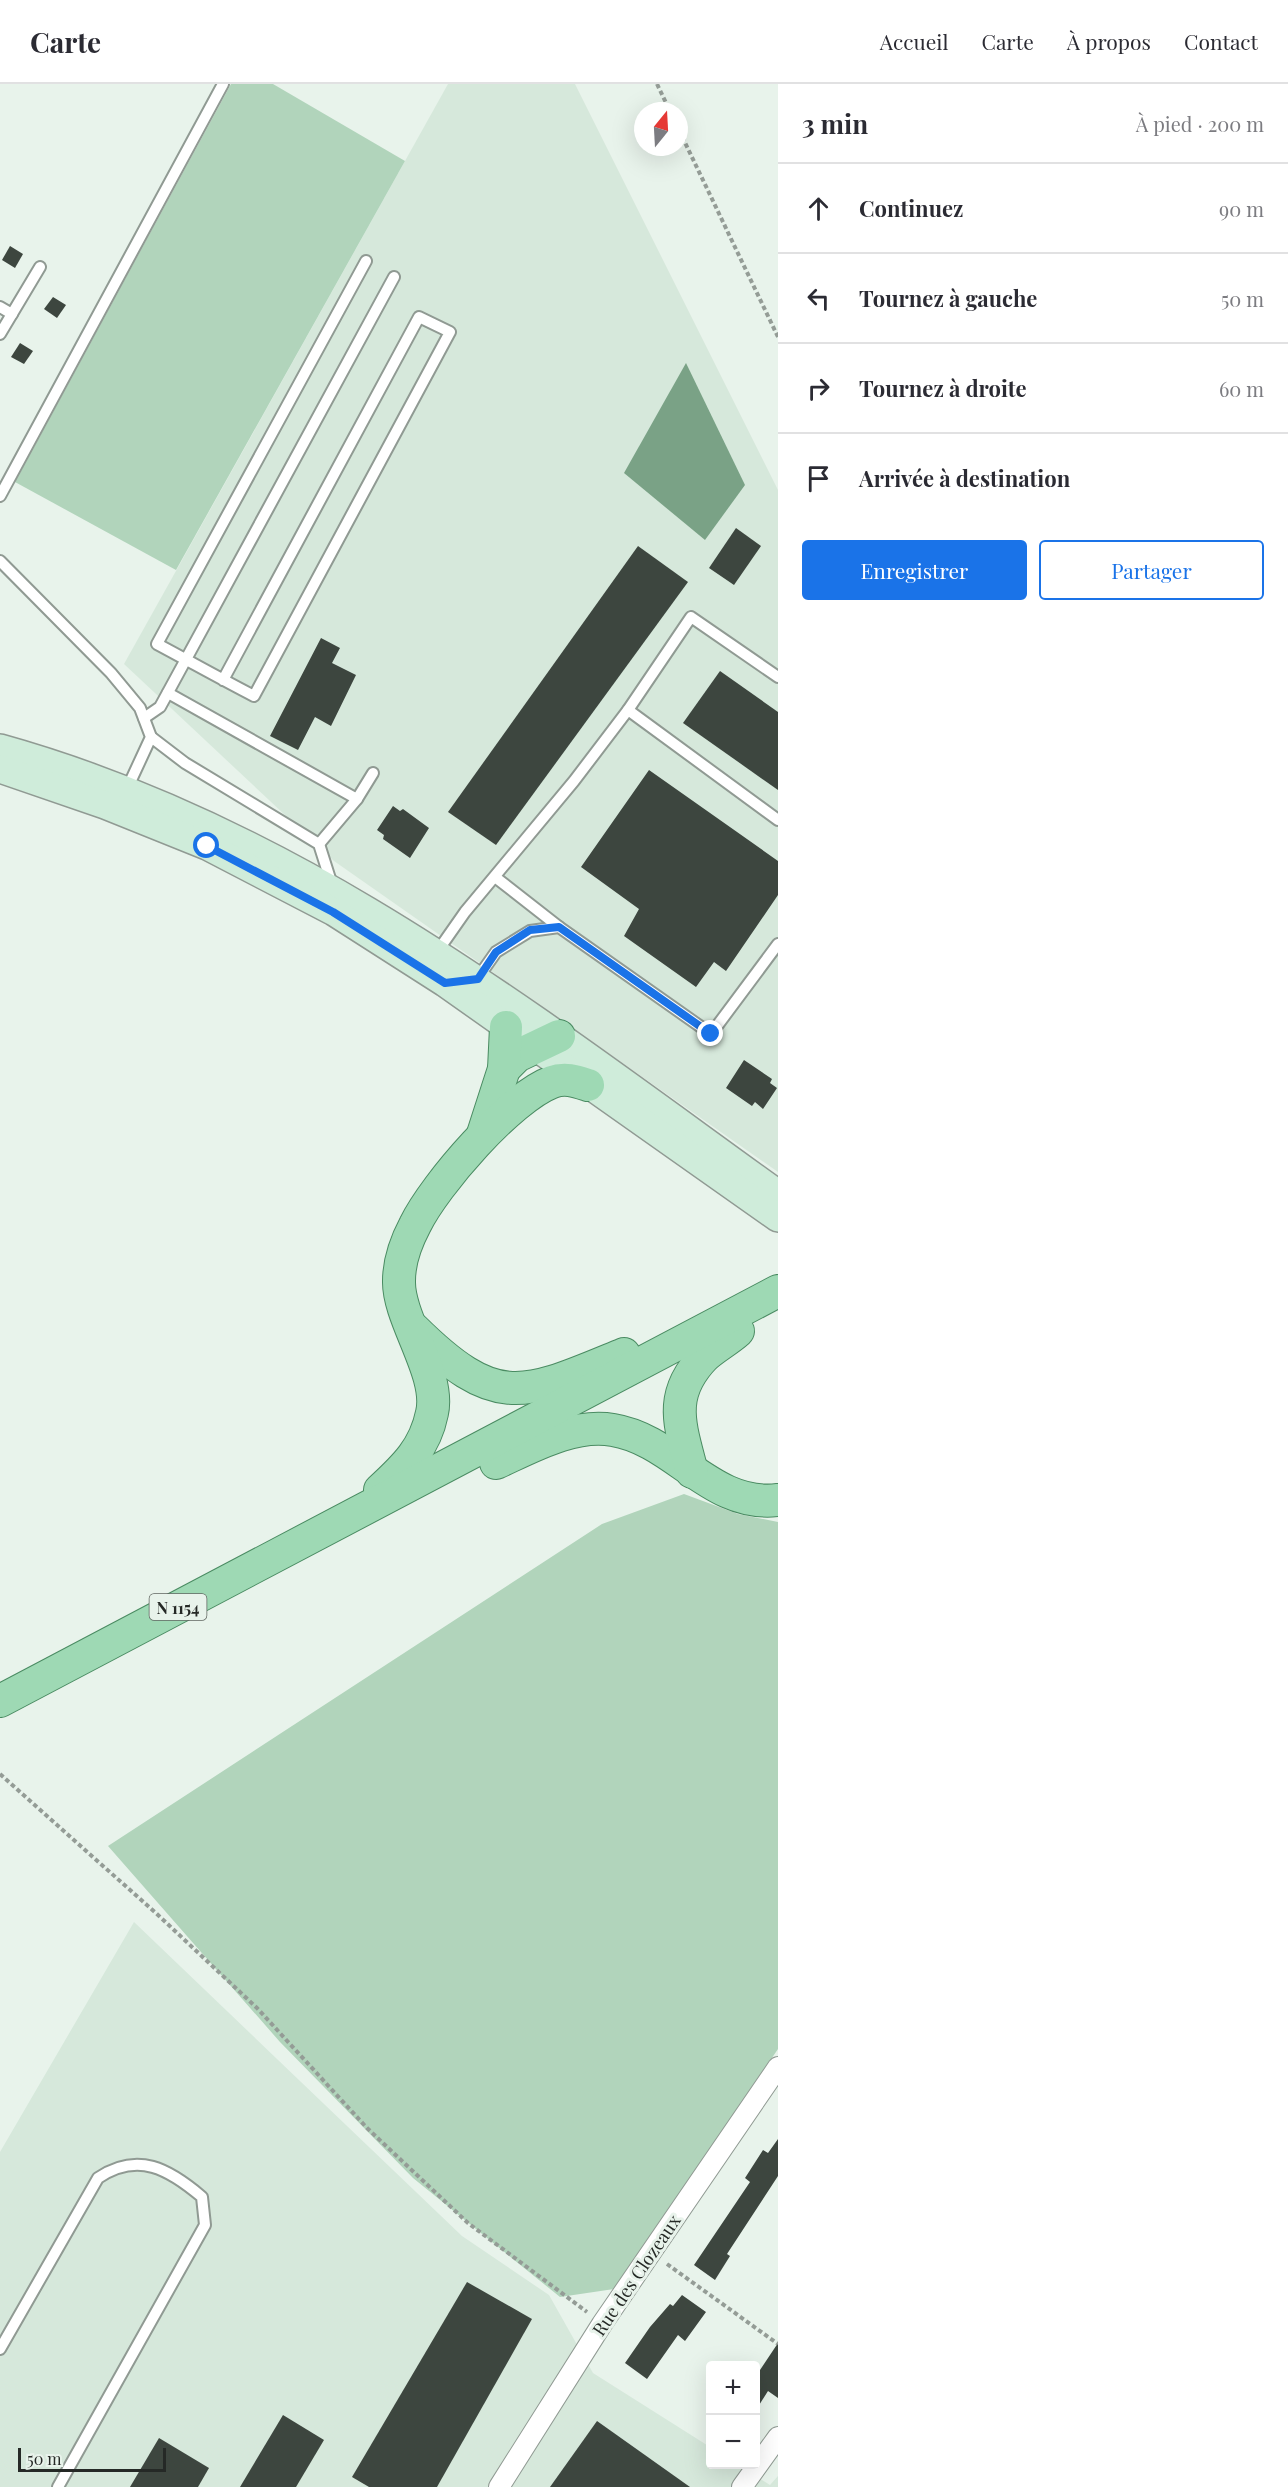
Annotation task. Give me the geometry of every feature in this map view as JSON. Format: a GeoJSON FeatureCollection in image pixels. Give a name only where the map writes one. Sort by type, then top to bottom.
{"type":"FeatureCollection","features":[{"type":"Feature","properties":{"kind":"main road"},"geometry":{"type":"LineString","coordinates":[[0,748],[116,798],[135,817],[207,846],[333,912],[445,983],[506,1027],[549,1048],[778,1194]]}},
{"type":"Feature","properties":{"kind":"main road"},"geometry":{"type":"LineString","coordinates":[[0,769],[116,798],[213,827],[333,888],[478,979],[588,1085],[778,1218]]}},
{"type":"Feature","properties":{"kind":"main road"},"geometry":{"type":"LineString","coordinates":[[482,1134],[504,1069],[506,1027]]}},
{"type":"Feature","properties":{"kind":"main road"},"geometry":{"type":"LineString","coordinates":[[504,1069],[517,1056],[549,1048]]}},
{"type":"Feature","properties":{"kind":"main road"},"geometry":{"type":"LineString","coordinates":[[538,1089],[549,1048]]}},
{"type":"Feature","properties":{"kind":"main road"},"geometry":{"type":"LineString","coordinates":[[356,1514],[416,1455],[433,1410],[433,1390],[398,1283],[401,1258],[415,1224],[482,1134],[538,1089],[554,1081],[570,1079],[588,1085]]}},
{"type":"Feature","properties":{"kind":"main road"},"geometry":{"type":"LineString","coordinates":[[692,1472],[678,1416],[681,1392],[689,1374],[706,1355],[737,1333],[772,1294]]}},
{"type":"Feature","properties":{"kind":"main road","name":"N 1154"},"geometry":{"type":"LineString","coordinates":[[0,1701],[710,1329],[772,1294]]}},
{"type":"Feature","properties":{"kind":"main road"},"geometry":{"type":"LineString","coordinates":[[412,1327],[463,1372],[484,1383],[521,1389],[554,1382],[668,1335],[710,1329]]}},
{"type":"Feature","properties":{"kind":"main road"},"geometry":{"type":"LineString","coordinates":[[453,1464],[476,1471],[553,1438],[583,1430],[612,1429],[637,1436],[708,1483],[744,1499],[778,1500]]}},
{"type":"Feature","properties":{"kind":"street","name":"Rue des Clozeaux"},"geometry":{"type":"LineString","coordinates":[[499,2487],[602,2324],[778,2067]]}},
{"type":"Feature","properties":{"kind":"street"},"geometry":{"type":"LineString","coordinates":[[742,2487],[778,2436]]}},
{"type":"Feature","properties":{"kind":"lane"},"geometry":{"type":"LineString","coordinates":[[0,496],[223,84]]}},
{"type":"Feature","properties":{"kind":"lane"},"geometry":{"type":"LineString","coordinates":[[223,680],[419,317],[450,332],[254,696],[223,680],[157,644],[366,261]]}},
{"type":"Feature","properties":{"kind":"lane"},"geometry":{"type":"LineString","coordinates":[[0,334],[40,267]]}},
{"type":"Feature","properties":{"kind":"lane"},"geometry":{"type":"LineString","coordinates":[[144,718],[160,707],[168,693],[394,277]]}},
{"type":"Feature","properties":{"kind":"lane"},"geometry":{"type":"LineString","coordinates":[[0,307],[12,314]]}},
{"type":"Feature","properties":{"kind":"lane"},"geometry":{"type":"LineString","coordinates":[[0,561],[111,673],[140,708],[151,737],[185,763],[319,844],[333,888]]}},
{"type":"Feature","properties":{"kind":"lane"},"geometry":{"type":"LineString","coordinates":[[559,927],[530,930],[496,952],[478,979],[445,983],[436,951],[628,710],[691,617],[778,677]]}},
{"type":"Feature","properties":{"kind":"lane"},"geometry":{"type":"LineString","coordinates":[[168,693],[357,799]]}},
{"type":"Feature","properties":{"kind":"lane"},"geometry":{"type":"LineString","coordinates":[[628,710],[778,820]]}},
{"type":"Feature","properties":{"kind":"lane"},"geometry":{"type":"LineString","coordinates":[[116,798],[151,737]]}},
{"type":"Feature","properties":{"kind":"lane"},"geometry":{"type":"LineString","coordinates":[[319,844],[357,799],[373,773]]}},
{"type":"Feature","properties":{"kind":"lane"},"geometry":{"type":"LineString","coordinates":[[495,877],[559,927],[711,1034],[778,944]]}},
{"type":"Feature","properties":{"kind":"lane"},"geometry":{"type":"LineString","coordinates":[[0,2349],[98,2178],[116,2166],[149,2164],[183,2180],[202,2197],[205,2225],[58,2487]]}},
{"type":"Feature","properties":{"kind":"path"},"geometry":{"type":"LineString","coordinates":[[657,84],[666,102]]}},
{"type":"Feature","properties":{"kind":"path"},"geometry":{"type":"LineString","coordinates":[[688,149],[778,337]]}},
{"type":"Feature","properties":{"kind":"path"},"geometry":{"type":"LineString","coordinates":[[0,1774],[158,1915],[257,2008],[367,2128],[468,2223],[602,2324]]}},
{"type":"Feature","properties":{"kind":"path"},"geometry":{"type":"LineString","coordinates":[[651,2253],[778,2344]]}},
{"type":"Feature","properties":{"kind":"shaded area"},"geometry":{"type":"Polygon","coordinates":[[[231,84],[273,84],[405,161],[176,570],[15,482],[231,84]]]}},
{"type":"Feature","properties":{"kind":"shaded area"},"geometry":{"type":"Polygon","coordinates":[[[448,84],[575,84],[778,490],[778,1172],[334,861],[124,664],[448,84]]]}},
{"type":"Feature","properties":{"kind":"shaded area"},"geometry":{"type":"Polygon","coordinates":[[[686,363],[745,485],[705,540],[624,473],[686,363]]]}},
{"type":"Feature","properties":{"kind":"shaded area"},"geometry":{"type":"Polygon","coordinates":[[[684,1494],[738,1514],[778,1522],[778,2049],[614,2289],[560,2297],[413,2178],[280,2042],[108,1846],[602,1524],[684,1494]]]}},
{"type":"Feature","properties":{"kind":"shaded area"},"geometry":{"type":"Polygon","coordinates":[[[134,1922],[462,2236],[549,2295],[593,2373],[706,2444],[706,2469],[744,2469],[770,2485],[778,2476],[778,2487],[0,2487],[0,2152],[134,1922]]]}},
{"type":"Feature","properties":{"kind":"building"},"geometry":{"type":"Polygon","coordinates":[[[10,246],[23,254],[15,268],[2,260],[10,246]]]}},
{"type":"Feature","properties":{"kind":"building"},"geometry":{"type":"Polygon","coordinates":[[[53,297],[66,305],[57,318],[44,309],[53,297]]]}},
{"type":"Feature","properties":{"kind":"building"},"geometry":{"type":"Polygon","coordinates":[[[20,343],[33,351],[24,364],[11,357],[20,343]]]}},
{"type":"Feature","properties":{"kind":"building"},"geometry":{"type":"Polygon","coordinates":[[[736,528],[761,546],[734,585],[709,568],[736,528]]]}},
{"type":"Feature","properties":{"kind":"building"},"geometry":{"type":"Polygon","coordinates":[[[638,546],[688,582],[496,845],[448,812],[638,546]]]}},
{"type":"Feature","properties":{"kind":"building"},"geometry":{"type":"Polygon","coordinates":[[[321,638],[340,648],[332,663],[356,675],[331,726],[315,717],[298,750],[270,736],[321,638]]]}},
{"type":"Feature","properties":{"kind":"building"},"geometry":{"type":"Polygon","coordinates":[[[720,671],[778,712],[778,790],[683,723],[720,671]]]}},
{"type":"Feature","properties":{"kind":"building"},"geometry":{"type":"Polygon","coordinates":[[[649,770],[778,861],[778,895],[726,971],[714,962],[696,987],[624,936],[639,909],[581,867],[649,770]]]}},
{"type":"Feature","properties":{"kind":"building"},"geometry":{"type":"Polygon","coordinates":[[[393,806],[400,811],[403,809],[429,828],[410,858],[383,839],[384,835],[377,830],[393,806]]]}},
{"type":"Feature","properties":{"kind":"building"},"geometry":{"type":"Polygon","coordinates":[[[744,1060],[772,1079],[770,1083],[777,1088],[763,1109],[755,1102],[752,1106],[726,1088],[744,1060]]]}},
{"type":"Feature","properties":{"kind":"building"},"geometry":{"type":"Polygon","coordinates":[[[778,2139],[778,2176],[727,2254],[730,2256],[715,2280],[694,2265],[750,2182],[745,2178],[763,2150],[768,2153],[778,2139]]]}},
{"type":"Feature","properties":{"kind":"building"},"geometry":{"type":"Polygon","coordinates":[[[467,2282],[532,2319],[437,2487],[369,2487],[352,2477],[467,2282]]]}},
{"type":"Feature","properties":{"kind":"building"},"geometry":{"type":"Polygon","coordinates":[[[682,2295],[706,2312],[685,2341],[678,2335],[647,2379],[625,2363],[650,2327],[670,2304],[673,2306],[682,2295]]]}},
{"type":"Feature","properties":{"kind":"building"},"geometry":{"type":"Polygon","coordinates":[[[778,2343],[778,2398],[768,2391],[760,2404],[760,2370],[778,2343]]]}},
{"type":"Feature","properties":{"kind":"building"},"geometry":{"type":"Polygon","coordinates":[[[283,2415],[324,2440],[296,2487],[240,2487],[283,2415]]]}},
{"type":"Feature","properties":{"kind":"building"},"geometry":{"type":"Polygon","coordinates":[[[597,2421],[690,2487],[550,2487],[597,2421]]]}},
{"type":"Feature","properties":{"kind":"building"},"geometry":{"type":"Polygon","coordinates":[[[159,2438],[209,2468],[198,2487],[130,2487],[159,2438]]]}},
{"type":"Feature","properties":{"kind":"route"},"geometry":{"type":"LineString","coordinates":[[207,846],[333,912],[445,983],[478,979],[496,952],[530,930],[559,927],[711,1034]]}}]}
